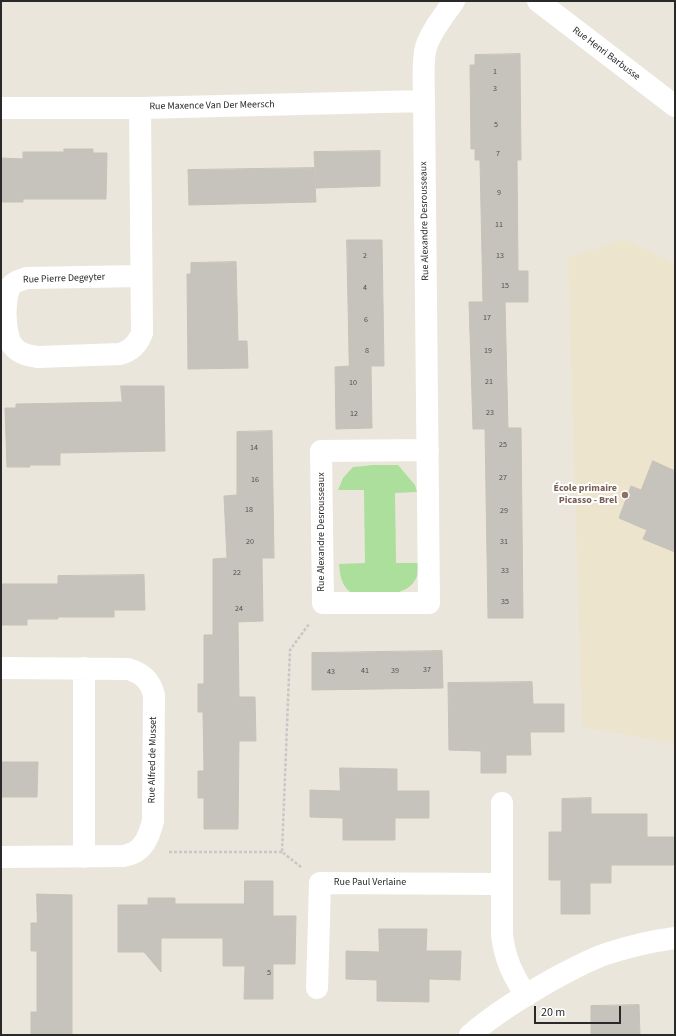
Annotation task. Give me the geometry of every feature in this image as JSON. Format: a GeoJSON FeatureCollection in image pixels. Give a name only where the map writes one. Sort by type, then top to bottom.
{"type":"FeatureCollection","features":[{"type":"Feature","properties":{"kind":"street","name":"Rue Alexandre Desrousseaux"},"geometry":{"type":"LineString","coordinates":[[428,450],[321,451],[322,603],[429,603],[428,450],[424,101],[426,47],[442,18],[454,1]]}},
{"type":"Feature","properties":{"kind":"street","name":"Rue Henri Barbusse"},"geometry":{"type":"LineString","coordinates":[[538,1],[675,106]]}},
{"type":"Feature","properties":{"kind":"street","name":"Rue Maxence Van Der Meersch"},"geometry":{"type":"LineString","coordinates":[[1,108],[140,108],[424,101]]}},
{"type":"Feature","properties":{"kind":"street","name":"Rue Pierre Degeyter"},"geometry":{"type":"LineString","coordinates":[[140,108],[142,333],[139,340],[128,352],[120,354],[38,357],[28,356],[19,351],[12,346],[8,339],[6,332],[7,293],[13,283],[19,280],[27,278],[141,276]]}},
{"type":"Feature","properties":{"kind":"street","name":"Rue Alfred de Musset"},"geometry":{"type":"LineString","coordinates":[[1,668],[128,669],[139,672],[152,686],[154,695],[152,821],[149,834],[136,852]]}},
{"type":"Feature","properties":{"kind":"street"},"geometry":{"type":"LineString","coordinates":[[84,668],[84,857]]}},
{"type":"Feature","properties":{"kind":"street"},"geometry":{"type":"LineString","coordinates":[[502,803],[502,935],[504,952],[514,976],[526,996]]}},
{"type":"Feature","properties":{"kind":"street"},"geometry":{"type":"LineString","coordinates":[[1,857],[123,856],[136,852]]}},
{"type":"Feature","properties":{"kind":"street","name":"Rue Paul Verlaine"},"geometry":{"type":"LineString","coordinates":[[317,988],[320,883],[502,884]]}},
{"type":"Feature","properties":{"kind":"street"},"geometry":{"type":"LineString","coordinates":[[470,1035],[511,1004],[569,971],[608,953],[654,941],[675,938]]}},
{"type":"Feature","properties":{"kind":"path"},"geometry":{"type":"LineString","coordinates":[[282,852],[290,650],[322,603]]}},
{"type":"Feature","properties":{"kind":"path"},"geometry":{"type":"LineString","coordinates":[[136,852],[282,852],[320,883]]}},
{"type":"Feature","properties":{"kind":"shaded area","name":"École primaire Picasso - Brel"},"geometry":{"type":"Polygon","coordinates":[[[625,239],[675,264],[675,744],[582,727],[568,257],[625,239]]]}},
{"type":"Feature","properties":{"kind":"green space"},"geometry":{"type":"Polygon","coordinates":[[[398,465],[415,485],[417,492],[395,493],[396,563],[418,563],[417,576],[412,584],[406,589],[388,594],[350,592],[343,583],[339,568],[339,564],[365,563],[364,490],[338,490],[343,478],[353,467],[398,465]]]}},
{"type":"Feature","properties":{"kind":"building"},"geometry":{"type":"Polygon","coordinates":[[[520,54],[521,160],[517,160],[518,271],[528,271],[528,302],[505,302],[508,428],[521,428],[523,618],[488,618],[485,429],[473,429],[469,302],[483,302],[480,160],[475,160],[475,149],[471,149],[470,65],[475,65],[475,55],[520,54]]]}},
{"type":"Feature","properties":{"kind":"building"},"geometry":{"type":"Polygon","coordinates":[[[64,149],[93,149],[93,153],[107,153],[106,199],[23,199],[23,202],[1,202],[1,158],[23,159],[23,152],[64,152],[64,149]]]}},
{"type":"Feature","properties":{"kind":"building"},"geometry":{"type":"Polygon","coordinates":[[[380,151],[380,186],[316,188],[314,152],[380,151]]]}},
{"type":"Feature","properties":{"kind":"building"},"geometry":{"type":"Polygon","coordinates":[[[314,168],[316,202],[189,205],[188,170],[314,168]]]}},
{"type":"Feature","properties":{"kind":"building"},"geometry":{"type":"Polygon","coordinates":[[[347,240],[382,240],[384,366],[371,366],[372,428],[336,429],[335,367],[349,366],[347,240]]]}},
{"type":"Feature","properties":{"kind":"building"},"geometry":{"type":"Polygon","coordinates":[[[236,262],[238,341],[247,341],[248,368],[188,369],[187,274],[191,274],[191,263],[236,262]]]}},
{"type":"Feature","properties":{"kind":"building"},"geometry":{"type":"Polygon","coordinates":[[[121,386],[164,386],[165,451],[60,453],[60,465],[7,467],[5,408],[16,408],[16,404],[122,402],[121,386]]]}},
{"type":"Feature","properties":{"kind":"building"},"geometry":{"type":"Polygon","coordinates":[[[272,431],[274,558],[262,558],[263,621],[238,622],[239,697],[255,697],[256,741],[239,741],[238,829],[204,829],[204,798],[198,798],[198,771],[204,771],[203,712],[198,712],[198,684],[204,684],[204,635],[213,635],[213,559],[227,558],[224,496],[237,495],[237,432],[272,431]]]}},
{"type":"Feature","properties":{"kind":"building"},"geometry":{"type":"Polygon","coordinates":[[[653,461],[675,471],[675,552],[643,539],[647,530],[619,518],[631,486],[641,490],[653,461]]]}},
{"type":"Feature","properties":{"kind":"building"},"geometry":{"type":"Polygon","coordinates":[[[144,575],[145,610],[114,610],[114,617],[58,617],[58,619],[27,619],[27,625],[1,625],[1,584],[58,584],[58,576],[144,575]]]}},
{"type":"Feature","properties":{"kind":"building"},"geometry":{"type":"Polygon","coordinates":[[[442,651],[443,688],[312,690],[312,653],[442,651]]]}},
{"type":"Feature","properties":{"kind":"building"},"geometry":{"type":"Polygon","coordinates":[[[532,682],[533,704],[564,704],[564,732],[530,732],[531,755],[506,755],[506,773],[481,773],[481,751],[449,750],[448,683],[532,682]]]}},
{"type":"Feature","properties":{"kind":"building"},"geometry":{"type":"Polygon","coordinates":[[[1,762],[38,762],[37,797],[1,797],[1,762]]]}},
{"type":"Feature","properties":{"kind":"building"},"geometry":{"type":"Polygon","coordinates":[[[340,768],[397,769],[397,791],[429,791],[429,818],[395,818],[395,840],[343,840],[343,818],[310,817],[310,790],[340,791],[340,768]]]}},
{"type":"Feature","properties":{"kind":"building"},"geometry":{"type":"Polygon","coordinates":[[[591,798],[591,814],[647,814],[647,837],[675,837],[675,865],[611,865],[611,883],[590,883],[590,914],[561,914],[561,880],[549,880],[549,832],[562,832],[562,799],[591,798]]]}},
{"type":"Feature","properties":{"kind":"building"},"geometry":{"type":"Polygon","coordinates":[[[245,881],[273,881],[273,916],[296,916],[295,964],[273,964],[273,999],[244,999],[245,966],[223,966],[223,938],[161,938],[161,972],[144,952],[118,952],[118,905],[148,905],[148,898],[175,898],[175,904],[244,904],[245,881]]]}},
{"type":"Feature","properties":{"kind":"building"},"geometry":{"type":"Polygon","coordinates":[[[37,894],[72,895],[72,1035],[31,1035],[31,1012],[37,1012],[37,951],[31,951],[31,923],[37,923],[37,894]]]}},
{"type":"Feature","properties":{"kind":"building"},"geometry":{"type":"Polygon","coordinates":[[[379,929],[427,929],[426,951],[461,951],[460,980],[429,979],[429,1002],[377,1001],[377,980],[346,979],[346,951],[379,952],[379,929]]]}},
{"type":"Feature","properties":{"kind":"building"},"geometry":{"type":"Polygon","coordinates":[[[639,1005],[640,1035],[591,1035],[591,1006],[639,1005]]]}},
{"type":"Feature","properties":{"kind":"place","name":"École primaire Picasso - Brel"},"geometry":{"type":"Point","coordinates":[625,495]}}]}
